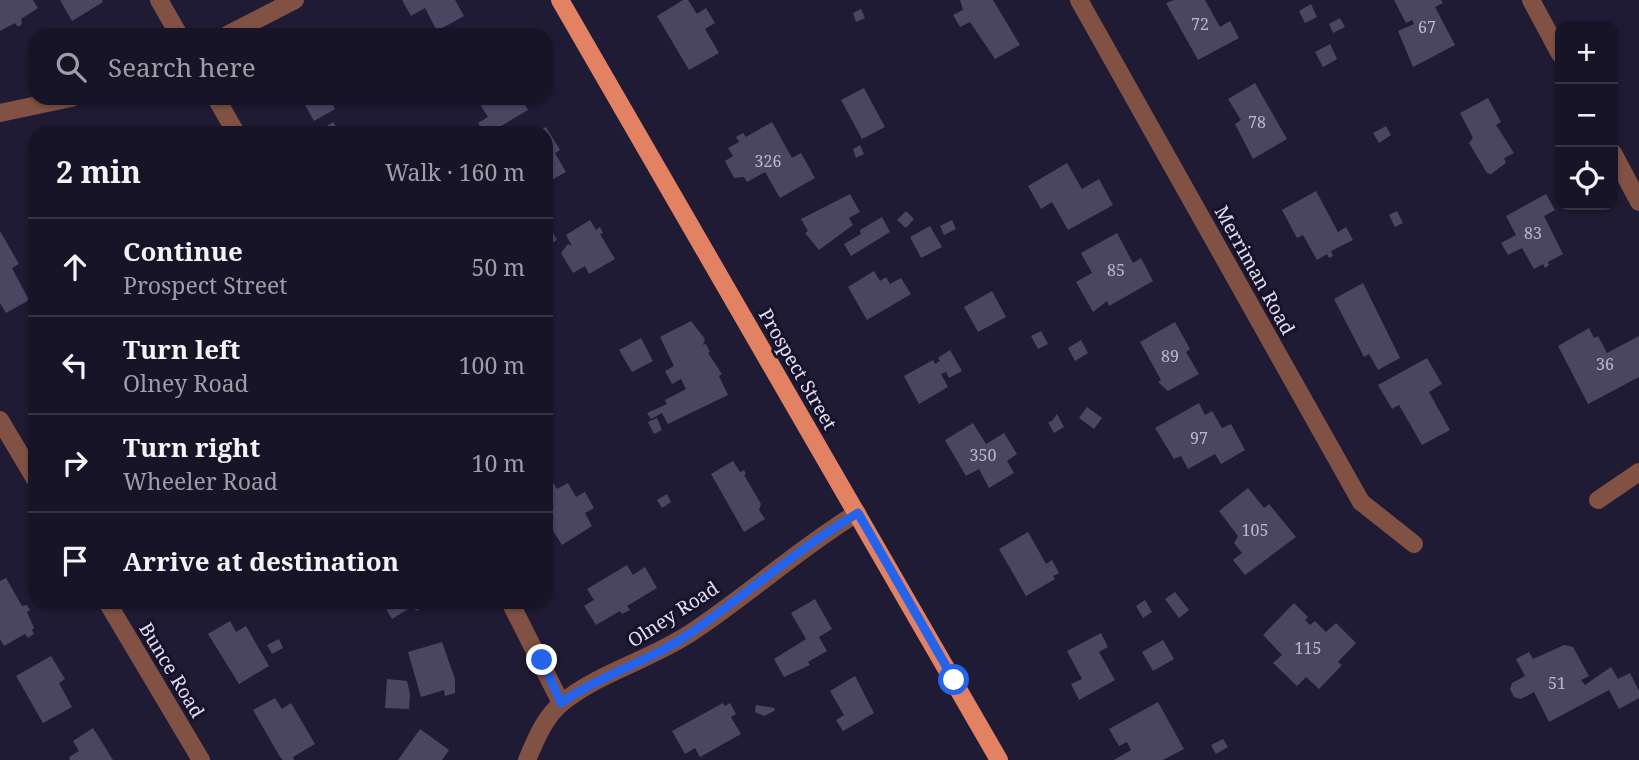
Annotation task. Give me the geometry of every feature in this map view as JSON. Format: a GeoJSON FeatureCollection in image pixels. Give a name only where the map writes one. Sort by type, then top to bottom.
{"type":"FeatureCollection","features":[{"type":"Feature","properties":{"kind":"main road","name":"Prospect Street"},"geometry":{"type":"LineString","coordinates":[[560,0],[999,760]]}},
{"type":"Feature","properties":{"kind":"street"},"geometry":{"type":"LineString","coordinates":[[159,0],[175,28]]}},
{"type":"Feature","properties":{"kind":"street"},"geometry":{"type":"LineString","coordinates":[[241,28],[295,0]]}},
{"type":"Feature","properties":{"kind":"street","name":"Merriman Road"},"geometry":{"type":"LineString","coordinates":[[1079,0],[1361,502],[1414,544]]}},
{"type":"Feature","properties":{"kind":"street"},"geometry":{"type":"LineString","coordinates":[[1531,0],[1555,45]]}},
{"type":"Feature","properties":{"kind":"street"},"geometry":{"type":"LineString","coordinates":[[0,113],[38,105]]}},
{"type":"Feature","properties":{"kind":"street"},"geometry":{"type":"LineString","coordinates":[[220,105],[232,126]]}},
{"type":"Feature","properties":{"kind":"street"},"geometry":{"type":"LineString","coordinates":[[1618,162],[1639,202]]}},
{"type":"Feature","properties":{"kind":"street"},"geometry":{"type":"LineString","coordinates":[[0,420],[28,467]]}},
{"type":"Feature","properties":{"kind":"street"},"geometry":{"type":"LineString","coordinates":[[1598,500],[1639,472]]}},
{"type":"Feature","properties":{"kind":"street","name":"Olney Road"},"geometry":{"type":"LineString","coordinates":[[527,760],[544,724],[561,703],[585,686],[644,660],[692,632],[797,552],[858,513]]}},
{"type":"Feature","properties":{"kind":"street","name":"Bunce Road"},"geometry":{"type":"LineString","coordinates":[[111,609],[201,760]]}},
{"type":"Feature","properties":{"kind":"street"},"geometry":{"type":"LineString","coordinates":[[514,609],[561,703]]}},
{"type":"Feature","properties":{"kind":"building"},"geometry":{"type":"Polygon","coordinates":[[[0,0],[33,0],[38,8],[21,19],[22,24],[18,27],[15,23],[0,31],[0,0]]]}},
{"type":"Feature","properties":{"kind":"building"},"geometry":{"type":"Polygon","coordinates":[[[60,0],[102,0],[103,2],[72,21],[60,0]]]}},
{"type":"Feature","properties":{"kind":"building"},"geometry":{"type":"Polygon","coordinates":[[[402,0],[455,0],[464,16],[442,28],[435,28],[425,8],[411,16],[402,0]]]}},
{"type":"Feature","properties":{"kind":"building"},"geometry":{"type":"Polygon","coordinates":[[[683,0],[688,0],[697,14],[706,8],[715,23],[705,29],[719,53],[689,70],[657,16],[683,0]]]}},
{"type":"Feature","properties":{"kind":"building"},"geometry":{"type":"Polygon","coordinates":[[[960,0],[993,0],[1020,45],[995,59],[970,22],[960,27],[953,15],[963,10],[960,0]]]}},
{"type":"Feature","properties":{"kind":"building"},"geometry":{"type":"Polygon","coordinates":[[[1174,0],[1205,0],[1220,27],[1230,21],[1239,38],[1198,60],[1166,3],[1174,0]]]}},
{"type":"Feature","properties":{"kind":"building"},"geometry":{"type":"Polygon","coordinates":[[[1394,0],[1441,0],[1443,3],[1435,7],[1455,45],[1413,67],[1398,31],[1414,24],[1412,20],[1406,23],[1394,0]]]}},
{"type":"Feature","properties":{"kind":"building"},"geometry":{"type":"Polygon","coordinates":[[[1311,4],[1317,17],[1305,23],[1299,11],[1311,4]]]}},
{"type":"Feature","properties":{"kind":"building"},"geometry":{"type":"Polygon","coordinates":[[[861,9],[865,18],[856,22],[853,13],[861,9]]]}},
{"type":"Feature","properties":{"kind":"building"},"geometry":{"type":"Polygon","coordinates":[[[1340,18],[1345,27],[1333,33],[1329,24],[1340,18]]]}},
{"type":"Feature","properties":{"kind":"building"},"geometry":{"type":"Polygon","coordinates":[[[1330,44],[1337,59],[1323,67],[1315,52],[1330,44]]]}},
{"type":"Feature","properties":{"kind":"building"},"geometry":{"type":"Polygon","coordinates":[[[1255,83],[1287,139],[1253,159],[1235,124],[1241,120],[1228,99],[1255,83]]]}},
{"type":"Feature","properties":{"kind":"building"},"geometry":{"type":"Polygon","coordinates":[[[864,88],[885,127],[862,139],[841,100],[864,88]]]}},
{"type":"Feature","properties":{"kind":"building"},"geometry":{"type":"Polygon","coordinates":[[[1488,98],[1501,122],[1496,125],[1514,153],[1504,158],[1506,163],[1491,174],[1487,173],[1469,143],[1473,138],[1460,113],[1488,98]]]}},
{"type":"Feature","properties":{"kind":"building"},"geometry":{"type":"Polygon","coordinates":[[[305,105],[333,105],[335,109],[314,121],[305,105]]]}},
{"type":"Feature","properties":{"kind":"building"},"geometry":{"type":"Polygon","coordinates":[[[480,105],[525,105],[528,110],[501,126],[480,126],[478,123],[488,117],[480,105]]]}},
{"type":"Feature","properties":{"kind":"building"},"geometry":{"type":"Polygon","coordinates":[[[772,122],[792,158],[801,153],[815,178],[780,198],[765,172],[747,182],[744,177],[734,178],[725,161],[733,156],[728,148],[739,142],[736,137],[743,133],[746,137],[772,122]]]}},
{"type":"Feature","properties":{"kind":"building"},"geometry":{"type":"Polygon","coordinates":[[[1386,126],[1391,135],[1379,143],[1373,133],[1386,126]]]}},
{"type":"Feature","properties":{"kind":"building"},"geometry":{"type":"Polygon","coordinates":[[[553,138],[560,150],[555,153],[566,172],[553,179],[553,138]]]}},
{"type":"Feature","properties":{"kind":"building"},"geometry":{"type":"Polygon","coordinates":[[[860,145],[864,154],[856,158],[853,149],[860,145]]]}},
{"type":"Feature","properties":{"kind":"building"},"geometry":{"type":"Polygon","coordinates":[[[1067,163],[1082,189],[1099,179],[1113,205],[1068,230],[1052,202],[1041,209],[1028,186],[1067,163]]]}},
{"type":"Feature","properties":{"kind":"building"},"geometry":{"type":"Polygon","coordinates":[[[1316,191],[1338,232],[1346,227],[1353,240],[1331,251],[1333,256],[1329,258],[1327,254],[1317,260],[1303,235],[1297,238],[1282,210],[1316,191]]]}},
{"type":"Feature","properties":{"kind":"building"},"geometry":{"type":"Polygon","coordinates":[[[850,194],[860,212],[849,218],[853,225],[819,250],[805,233],[808,231],[801,219],[850,194]]]}},
{"type":"Feature","properties":{"kind":"building"},"geometry":{"type":"Polygon","coordinates":[[[1546,194],[1555,210],[1544,216],[1563,254],[1548,262],[1549,265],[1545,268],[1543,264],[1534,269],[1522,248],[1508,255],[1501,243],[1516,235],[1506,216],[1546,194]]]}},
{"type":"Feature","properties":{"kind":"building"},"geometry":{"type":"Polygon","coordinates":[[[906,211],[914,219],[906,228],[897,220],[906,211]]]}},
{"type":"Feature","properties":{"kind":"building"},"geometry":{"type":"Polygon","coordinates":[[[1397,211],[1403,223],[1395,227],[1389,215],[1397,211]]]}},
{"type":"Feature","properties":{"kind":"building"},"geometry":{"type":"Polygon","coordinates":[[[882,217],[890,232],[851,256],[844,244],[861,234],[860,230],[882,217]]]}},
{"type":"Feature","properties":{"kind":"building"},"geometry":{"type":"Polygon","coordinates":[[[590,220],[596,230],[600,227],[603,233],[600,234],[615,259],[589,274],[585,266],[573,273],[561,253],[568,244],[572,246],[566,235],[590,220]]]}},
{"type":"Feature","properties":{"kind":"building"},"geometry":{"type":"Polygon","coordinates":[[[952,220],[956,229],[944,235],[940,226],[952,220]]]}},
{"type":"Feature","properties":{"kind":"building"},"geometry":{"type":"Polygon","coordinates":[[[930,226],[942,247],[921,258],[910,237],[930,226]]]}},
{"type":"Feature","properties":{"kind":"building"},"geometry":{"type":"Polygon","coordinates":[[[0,231],[19,264],[12,268],[28,301],[6,313],[0,303],[0,231]]]}},
{"type":"Feature","properties":{"kind":"building"},"geometry":{"type":"Polygon","coordinates":[[[1117,233],[1133,263],[1141,258],[1153,281],[1109,306],[1107,301],[1093,312],[1076,282],[1092,273],[1081,253],[1117,233]]]}},
{"type":"Feature","properties":{"kind":"building"},"geometry":{"type":"Polygon","coordinates":[[[874,271],[880,281],[886,277],[890,284],[901,278],[911,294],[867,320],[848,287],[874,271]]]}},
{"type":"Feature","properties":{"kind":"building"},"geometry":{"type":"Polygon","coordinates":[[[1363,283],[1400,358],[1378,370],[1369,354],[1364,357],[1334,299],[1363,283]]]}},
{"type":"Feature","properties":{"kind":"building"},"geometry":{"type":"Polygon","coordinates":[[[992,291],[1006,317],[978,332],[964,307],[992,291]]]}},
{"type":"Feature","properties":{"kind":"building"},"geometry":{"type":"Polygon","coordinates":[[[691,321],[705,339],[703,345],[706,344],[710,352],[708,353],[722,374],[719,376],[728,395],[668,424],[662,413],[651,419],[647,413],[667,404],[665,400],[686,389],[681,379],[672,384],[665,371],[674,366],[660,337],[691,321]]]}},
{"type":"Feature","properties":{"kind":"building"},"geometry":{"type":"Polygon","coordinates":[[[1175,322],[1190,349],[1186,352],[1199,374],[1168,391],[1158,382],[1161,380],[1140,342],[1175,322]]]}},
{"type":"Feature","properties":{"kind":"building"},"geometry":{"type":"Polygon","coordinates":[[[1589,328],[1594,338],[1598,336],[1607,353],[1639,336],[1639,377],[1588,404],[1558,346],[1589,328]]]}},
{"type":"Feature","properties":{"kind":"building"},"geometry":{"type":"Polygon","coordinates":[[[1041,331],[1048,344],[1038,349],[1031,336],[1041,331]]]}},
{"type":"Feature","properties":{"kind":"building"},"geometry":{"type":"Polygon","coordinates":[[[641,338],[653,361],[632,372],[619,350],[641,338]]]}},
{"type":"Feature","properties":{"kind":"building"},"geometry":{"type":"Polygon","coordinates":[[[1081,340],[1088,353],[1075,361],[1068,348],[1081,340]]]}},
{"type":"Feature","properties":{"kind":"building"},"geometry":{"type":"Polygon","coordinates":[[[950,350],[962,371],[949,378],[946,372],[941,374],[948,387],[919,404],[904,376],[933,360],[935,364],[940,361],[938,358],[950,350]]]}},
{"type":"Feature","properties":{"kind":"building"},"geometry":{"type":"Polygon","coordinates":[[[1427,358],[1442,384],[1429,392],[1450,430],[1422,445],[1399,405],[1392,409],[1378,385],[1427,358]]]}},
{"type":"Feature","properties":{"kind":"building"},"geometry":{"type":"Polygon","coordinates":[[[1199,403],[1205,415],[1212,411],[1222,428],[1231,424],[1245,450],[1221,464],[1215,454],[1188,469],[1181,456],[1174,459],[1155,428],[1199,403]]]}},
{"type":"Feature","properties":{"kind":"building"},"geometry":{"type":"Polygon","coordinates":[[[1087,407],[1102,418],[1094,429],[1079,418],[1087,407]]]}},
{"type":"Feature","properties":{"kind":"building"},"geometry":{"type":"Polygon","coordinates":[[[1057,414],[1064,427],[1054,433],[1048,422],[1057,414]]]}},
{"type":"Feature","properties":{"kind":"building"},"geometry":{"type":"Polygon","coordinates":[[[657,418],[662,430],[654,434],[648,422],[657,418]]]}},
{"type":"Feature","properties":{"kind":"building"},"geometry":{"type":"Polygon","coordinates":[[[973,423],[986,444],[1004,433],[1017,454],[1007,461],[1014,473],[989,488],[979,469],[966,476],[945,440],[973,423]]]}},
{"type":"Feature","properties":{"kind":"building"},"geometry":{"type":"Polygon","coordinates":[[[733,461],[740,472],[744,470],[744,475],[761,504],[759,510],[765,519],[744,532],[711,474],[733,461]]]}},
{"type":"Feature","properties":{"kind":"building"},"geometry":{"type":"Polygon","coordinates":[[[553,482],[557,489],[568,483],[576,497],[585,492],[594,508],[585,513],[592,526],[562,545],[553,530],[553,482]]]}},
{"type":"Feature","properties":{"kind":"building"},"geometry":{"type":"Polygon","coordinates":[[[1248,488],[1264,508],[1269,504],[1296,537],[1245,575],[1233,560],[1242,553],[1234,543],[1238,536],[1219,511],[1248,488]]]}},
{"type":"Feature","properties":{"kind":"building"},"geometry":{"type":"Polygon","coordinates":[[[667,494],[671,502],[662,508],[657,500],[667,494]]]}},
{"type":"Feature","properties":{"kind":"building"},"geometry":{"type":"Polygon","coordinates":[[[1028,532],[1046,564],[1052,560],[1059,573],[1053,576],[1055,579],[1026,596],[999,549],[1028,532]]]}},
{"type":"Feature","properties":{"kind":"building"},"geometry":{"type":"Polygon","coordinates":[[[627,565],[633,575],[645,567],[657,588],[627,606],[630,610],[622,614],[620,611],[596,625],[584,606],[594,600],[587,589],[627,565]]]}},
{"type":"Feature","properties":{"kind":"building"},"geometry":{"type":"Polygon","coordinates":[[[6,578],[22,606],[27,605],[34,628],[34,634],[28,638],[25,634],[4,646],[0,639],[0,581],[6,578]]]}},
{"type":"Feature","properties":{"kind":"building"},"geometry":{"type":"Polygon","coordinates":[[[1175,592],[1189,610],[1179,618],[1165,599],[1175,592]]]}},
{"type":"Feature","properties":{"kind":"building"},"geometry":{"type":"Polygon","coordinates":[[[815,599],[832,629],[819,637],[827,651],[808,662],[810,665],[784,677],[774,659],[806,639],[791,613],[815,599]]]}},
{"type":"Feature","properties":{"kind":"building"},"geometry":{"type":"Polygon","coordinates":[[[1145,600],[1152,612],[1143,618],[1136,606],[1145,600]]]}},
{"type":"Feature","properties":{"kind":"building"},"geometry":{"type":"Polygon","coordinates":[[[1294,603],[1308,617],[1305,620],[1310,625],[1315,621],[1326,632],[1336,623],[1356,643],[1338,662],[1342,665],[1319,689],[1306,677],[1297,686],[1273,663],[1282,655],[1263,635],[1294,603]]]}},
{"type":"Feature","properties":{"kind":"building"},"geometry":{"type":"Polygon","coordinates":[[[386,609],[408,609],[392,619],[386,609]]]}},
{"type":"Feature","properties":{"kind":"building"},"geometry":{"type":"Polygon","coordinates":[[[230,621],[236,632],[246,626],[269,666],[239,684],[208,634],[230,621]]]}},
{"type":"Feature","properties":{"kind":"building"},"geometry":{"type":"Polygon","coordinates":[[[1101,633],[1108,647],[1099,652],[1115,680],[1079,700],[1071,684],[1082,679],[1067,651],[1101,633]]]}},
{"type":"Feature","properties":{"kind":"building"},"geometry":{"type":"Polygon","coordinates":[[[279,639],[283,648],[272,654],[267,645],[279,639]]]}},
{"type":"Feature","properties":{"kind":"building"},"geometry":{"type":"Polygon","coordinates":[[[1163,640],[1174,659],[1153,671],[1142,652],[1163,640]]]}},
{"type":"Feature","properties":{"kind":"building"},"geometry":{"type":"Polygon","coordinates":[[[442,642],[455,679],[455,693],[445,696],[444,690],[421,697],[408,652],[442,642]]]}},
{"type":"Feature","properties":{"kind":"building"},"geometry":{"type":"Polygon","coordinates":[[[1564,645],[1573,647],[1589,676],[1581,680],[1585,685],[1611,667],[1618,679],[1630,673],[1639,691],[1639,698],[1619,709],[1609,690],[1549,722],[1534,692],[1521,699],[1514,697],[1510,689],[1512,683],[1525,676],[1516,659],[1529,652],[1533,659],[1564,645]]]}},
{"type":"Feature","properties":{"kind":"building"},"geometry":{"type":"Polygon","coordinates":[[[51,656],[65,679],[59,683],[72,707],[43,723],[16,676],[51,656]]]}},
{"type":"Feature","properties":{"kind":"building"},"geometry":{"type":"Polygon","coordinates":[[[855,676],[874,713],[843,731],[836,720],[844,715],[830,691],[855,676]]]}},
{"type":"Feature","properties":{"kind":"building"},"geometry":{"type":"Polygon","coordinates":[[[387,679],[407,681],[409,709],[385,708],[387,679]]]}},
{"type":"Feature","properties":{"kind":"building"},"geometry":{"type":"Polygon","coordinates":[[[275,698],[282,709],[291,703],[315,744],[293,757],[294,760],[283,760],[280,757],[253,710],[275,698]]]}},
{"type":"Feature","properties":{"kind":"building"},"geometry":{"type":"Polygon","coordinates":[[[1158,702],[1184,749],[1163,760],[1114,760],[1131,750],[1127,742],[1119,746],[1109,729],[1158,702]]]}},
{"type":"Feature","properties":{"kind":"building"},"geometry":{"type":"Polygon","coordinates":[[[723,703],[725,706],[730,703],[736,714],[731,717],[741,734],[700,757],[695,748],[685,754],[672,731],[723,703]]]}},
{"type":"Feature","properties":{"kind":"building"},"geometry":{"type":"Polygon","coordinates":[[[756,705],[775,708],[764,716],[755,712],[756,705]]]}},
{"type":"Feature","properties":{"kind":"building"},"geometry":{"type":"Polygon","coordinates":[[[93,728],[113,760],[70,760],[69,757],[79,751],[73,741],[93,728]]]}},
{"type":"Feature","properties":{"kind":"building"},"geometry":{"type":"Polygon","coordinates":[[[420,729],[449,750],[442,760],[398,760],[420,729]]]}},
{"type":"Feature","properties":{"kind":"building"},"geometry":{"type":"Polygon","coordinates":[[[1223,739],[1228,747],[1216,754],[1211,745],[1223,739]]]}},
{"type":"Feature","properties":{"kind":"route"},"geometry":{"type":"LineString","coordinates":[[542,660],[561,703],[585,686],[660,652],[692,632],[797,552],[858,513],[954,680]]}}]}
